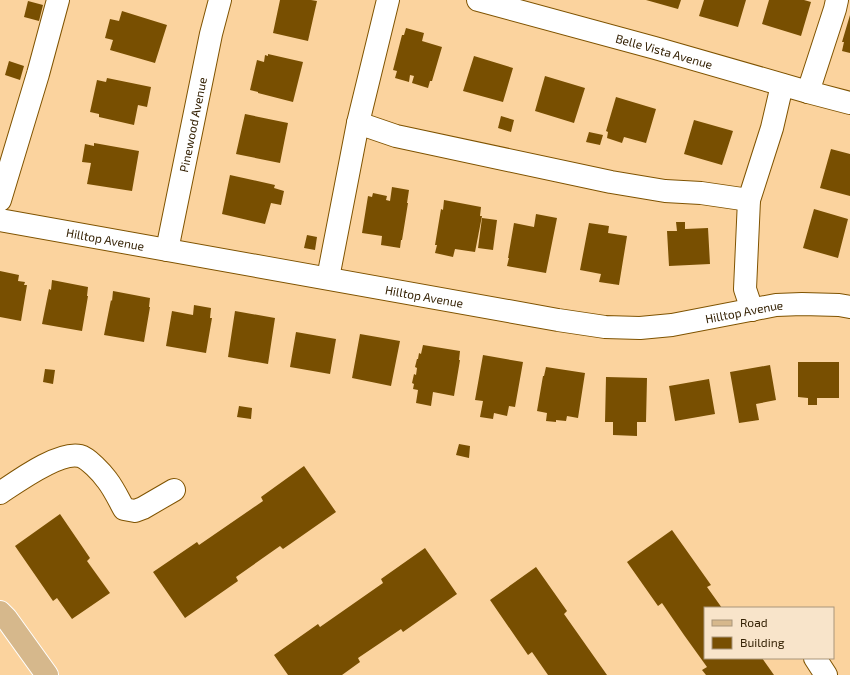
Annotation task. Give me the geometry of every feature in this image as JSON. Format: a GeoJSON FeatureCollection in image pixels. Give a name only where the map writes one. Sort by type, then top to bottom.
{"type":"FeatureCollection","features":[{"type":"Feature","properties":{"kind":"main road"},"geometry":{"type":"LineString","coordinates":[[0,612],[6,618],[47,675]]}},
{"type":"Feature","properties":{"kind":"street"},"geometry":{"type":"LineString","coordinates":[[0,200],[38,74],[58,0]]}},
{"type":"Feature","properties":{"kind":"street","name":"Pinewood Avenue"},"geometry":{"type":"LineString","coordinates":[[166,250],[211,34],[220,0]]}},
{"type":"Feature","properties":{"kind":"street"},"geometry":{"type":"LineString","coordinates":[[328,278],[358,123],[388,0]]}},
{"type":"Feature","properties":{"kind":"street"},"geometry":{"type":"LineString","coordinates":[[808,92],[837,0]]}},
{"type":"Feature","properties":{"kind":"street","name":"Belle Vista Avenue"},"geometry":{"type":"LineString","coordinates":[[486,1],[850,103]]}},
{"type":"Feature","properties":{"kind":"street"},"geometry":{"type":"LineString","coordinates":[[752,310],[745,289],[749,200],[772,128],[782,85]]}},
{"type":"Feature","properties":{"kind":"street"},"geometry":{"type":"LineString","coordinates":[[358,123],[396,136],[612,182],[665,191],[701,193],[749,200]]}},
{"type":"Feature","properties":{"kind":"street","name":"Hilltop Avenue"},"geometry":{"type":"LineString","coordinates":[[0,220],[558,320],[605,327],[648,328],[672,325],[776,305],[802,304],[839,305],[850,307]]}},
{"type":"Feature","properties":{"kind":"street"},"geometry":{"type":"LineString","coordinates":[[0,493],[51,462],[73,455],[81,456],[91,463],[107,480],[124,509],[135,510],[143,508],[174,490]]}},
{"type":"Feature","properties":{"kind":"street"},"geometry":{"type":"LineString","coordinates":[[816,659],[826,675]]}},
{"type":"Feature","properties":{"kind":"building"},"geometry":{"type":"Polygon","coordinates":[[[280,0],[317,1],[308,41],[273,33],[280,0]]]}},
{"type":"Feature","properties":{"kind":"building"},"geometry":{"type":"Polygon","coordinates":[[[646,0],[681,0],[678,9],[646,0]]]}},
{"type":"Feature","properties":{"kind":"building"},"geometry":{"type":"Polygon","coordinates":[[[704,0],[746,0],[738,27],[699,16],[704,0]]]}},
{"type":"Feature","properties":{"kind":"building"},"geometry":{"type":"Polygon","coordinates":[[[769,0],[804,0],[811,2],[801,36],[762,24],[769,0]]]}},
{"type":"Feature","properties":{"kind":"building"},"geometry":{"type":"Polygon","coordinates":[[[28,1],[43,5],[39,21],[24,17],[28,1]]]}},
{"type":"Feature","properties":{"kind":"building"},"geometry":{"type":"Polygon","coordinates":[[[122,11],[167,25],[155,63],[110,50],[113,40],[105,38],[110,19],[119,21],[122,11]]]}},
{"type":"Feature","properties":{"kind":"building"},"geometry":{"type":"Polygon","coordinates":[[[850,15],[850,53],[842,51],[844,42],[842,42],[850,15]]]}},
{"type":"Feature","properties":{"kind":"building"},"geometry":{"type":"Polygon","coordinates":[[[406,28],[424,33],[422,41],[442,47],[432,81],[430,81],[428,88],[412,83],[414,76],[410,75],[409,82],[395,78],[397,71],[393,70],[402,35],[404,35],[406,28]]]}},
{"type":"Feature","properties":{"kind":"building"},"geometry":{"type":"Polygon","coordinates":[[[268,54],[303,62],[293,102],[250,90],[257,60],[264,62],[265,55],[268,56],[268,54]]]}},
{"type":"Feature","properties":{"kind":"building"},"geometry":{"type":"Polygon","coordinates":[[[474,56],[513,68],[503,102],[463,91],[474,56]]]}},
{"type":"Feature","properties":{"kind":"building"},"geometry":{"type":"Polygon","coordinates":[[[9,61],[24,66],[20,80],[5,75],[9,61]]]}},
{"type":"Feature","properties":{"kind":"building"},"geometry":{"type":"Polygon","coordinates":[[[545,76],[585,88],[574,123],[535,111],[545,76]]]}},
{"type":"Feature","properties":{"kind":"building"},"geometry":{"type":"Polygon","coordinates":[[[107,78],[151,87],[147,107],[138,105],[134,125],[99,117],[99,114],[90,112],[97,80],[106,82],[107,78]]]}},
{"type":"Feature","properties":{"kind":"building"},"geometry":{"type":"Polygon","coordinates":[[[616,97],[656,109],[646,143],[624,137],[622,143],[607,138],[608,132],[606,131],[616,97]]]}},
{"type":"Feature","properties":{"kind":"building"},"geometry":{"type":"Polygon","coordinates":[[[245,114],[288,123],[280,163],[236,154],[245,114]]]}},
{"type":"Feature","properties":{"kind":"building"},"geometry":{"type":"Polygon","coordinates":[[[501,116],[514,120],[511,132],[498,128],[501,116]]]}},
{"type":"Feature","properties":{"kind":"building"},"geometry":{"type":"Polygon","coordinates":[[[694,120],[733,131],[722,165],[684,154],[694,120]]]}},
{"type":"Feature","properties":{"kind":"building"},"geometry":{"type":"Polygon","coordinates":[[[589,132],[603,135],[600,145],[586,142],[589,132]]]}},
{"type":"Feature","properties":{"kind":"building"},"geometry":{"type":"Polygon","coordinates":[[[94,143],[139,151],[132,191],[87,184],[91,163],[82,162],[85,144],[94,146],[94,143]]]}},
{"type":"Feature","properties":{"kind":"building"},"geometry":{"type":"Polygon","coordinates":[[[831,149],[850,154],[850,196],[820,188],[831,149]]]}},
{"type":"Feature","properties":{"kind":"building"},"geometry":{"type":"Polygon","coordinates":[[[230,175],[275,185],[274,188],[284,191],[281,205],[271,203],[265,224],[222,214],[230,175]]]}},
{"type":"Feature","properties":{"kind":"building"},"geometry":{"type":"Polygon","coordinates":[[[392,187],[409,190],[400,248],[381,245],[382,236],[362,233],[368,196],[372,197],[373,193],[387,196],[386,200],[390,201],[392,187]]]}},
{"type":"Feature","properties":{"kind":"building"},"geometry":{"type":"Polygon","coordinates":[[[444,200],[481,207],[480,216],[482,216],[475,252],[455,249],[453,257],[435,253],[441,209],[443,210],[444,200]]]}},
{"type":"Feature","properties":{"kind":"building"},"geometry":{"type":"Polygon","coordinates":[[[814,209],[848,219],[838,258],[803,248],[814,209]]]}},
{"type":"Feature","properties":{"kind":"building"},"geometry":{"type":"Polygon","coordinates":[[[536,214],[557,218],[546,273],[507,266],[514,223],[534,227],[536,214]]]}},
{"type":"Feature","properties":{"kind":"building"},"geometry":{"type":"Polygon","coordinates":[[[482,218],[497,220],[493,250],[478,248],[482,218]]]}},
{"type":"Feature","properties":{"kind":"building"},"geometry":{"type":"Polygon","coordinates":[[[676,222],[685,222],[685,229],[708,228],[710,264],[669,266],[667,231],[677,231],[676,222]]]}},
{"type":"Feature","properties":{"kind":"building"},"geometry":{"type":"Polygon","coordinates":[[[589,223],[609,226],[608,233],[627,236],[619,285],[599,282],[601,274],[580,270],[589,223]]]}},
{"type":"Feature","properties":{"kind":"building"},"geometry":{"type":"Polygon","coordinates":[[[307,235],[317,237],[315,250],[304,248],[307,235]]]}},
{"type":"Feature","properties":{"kind":"building"},"geometry":{"type":"Polygon","coordinates":[[[0,271],[19,275],[18,281],[25,282],[24,285],[27,285],[21,321],[0,317],[0,271]]]}},
{"type":"Feature","properties":{"kind":"building"},"geometry":{"type":"Polygon","coordinates":[[[52,280],[88,287],[88,296],[82,331],[42,324],[49,289],[51,290],[52,280]]]}},
{"type":"Feature","properties":{"kind":"building"},"geometry":{"type":"Polygon","coordinates":[[[113,291],[150,298],[150,307],[144,342],[104,335],[113,291]]]}},
{"type":"Feature","properties":{"kind":"building"},"geometry":{"type":"Polygon","coordinates":[[[194,305],[211,308],[210,318],[212,318],[206,353],[166,346],[172,311],[193,315],[194,305]]]}},
{"type":"Feature","properties":{"kind":"building"},"geometry":{"type":"Polygon","coordinates":[[[235,311],[275,318],[268,364],[228,357],[235,311]]]}},
{"type":"Feature","properties":{"kind":"building"},"geometry":{"type":"Polygon","coordinates":[[[296,332],[336,339],[330,374],[290,367],[296,332]]]}},
{"type":"Feature","properties":{"kind":"building"},"geometry":{"type":"Polygon","coordinates":[[[360,334],[400,341],[391,386],[352,378],[360,334]]]}},
{"type":"Feature","properties":{"kind":"building"},"geometry":{"type":"Polygon","coordinates":[[[423,345],[460,351],[454,396],[433,392],[431,406],[416,403],[418,390],[413,389],[414,384],[412,383],[414,374],[416,375],[417,368],[415,367],[417,359],[419,353],[421,354],[423,345]]]}},
{"type":"Feature","properties":{"kind":"building"},"geometry":{"type":"Polygon","coordinates":[[[483,355],[523,362],[515,407],[509,406],[507,416],[494,413],[493,419],[480,417],[483,401],[475,400],[483,355]]]}},
{"type":"Feature","properties":{"kind":"building"},"geometry":{"type":"Polygon","coordinates":[[[798,362],[839,362],[839,398],[817,398],[817,405],[808,405],[808,398],[798,397],[798,362]]]}},
{"type":"Feature","properties":{"kind":"building"},"geometry":{"type":"Polygon","coordinates":[[[770,365],[776,400],[756,404],[759,420],[739,423],[730,372],[770,365]]]}},
{"type":"Feature","properties":{"kind":"building"},"geometry":{"type":"Polygon","coordinates":[[[546,367],[585,373],[578,418],[567,416],[566,421],[546,421],[547,413],[537,411],[546,367]]]}},
{"type":"Feature","properties":{"kind":"building"},"geometry":{"type":"Polygon","coordinates":[[[45,369],[55,370],[53,384],[43,382],[45,369]]]}},
{"type":"Feature","properties":{"kind":"building"},"geometry":{"type":"Polygon","coordinates":[[[606,377],[647,378],[646,422],[637,422],[637,436],[613,435],[613,422],[605,422],[606,377]]]}},
{"type":"Feature","properties":{"kind":"building"},"geometry":{"type":"Polygon","coordinates":[[[709,379],[715,414],[675,421],[669,386],[709,379]]]}},
{"type":"Feature","properties":{"kind":"building"},"geometry":{"type":"Polygon","coordinates":[[[239,406],[252,408],[251,419],[237,417],[239,406]]]}},
{"type":"Feature","properties":{"kind":"building"},"geometry":{"type":"Polygon","coordinates":[[[459,444],[470,446],[469,458],[456,455],[459,444]]]}},
{"type":"Feature","properties":{"kind":"building"},"geometry":{"type":"Polygon","coordinates":[[[304,466],[336,512],[283,549],[280,546],[236,577],[238,581],[185,618],[153,572],[197,542],[199,545],[263,501],[261,497],[304,466]]]}},
{"type":"Feature","properties":{"kind":"building"},"geometry":{"type":"Polygon","coordinates":[[[60,514],[90,558],[87,561],[110,593],[72,619],[57,598],[53,601],[15,546],[60,514]]]}},
{"type":"Feature","properties":{"kind":"building"},"geometry":{"type":"Polygon","coordinates":[[[672,530],[711,585],[707,587],[721,607],[704,607],[704,659],[763,659],[774,675],[706,675],[702,670],[707,667],[662,603],[658,606],[627,562],[672,530]]]}},
{"type":"Feature","properties":{"kind":"building"},"geometry":{"type":"Polygon","coordinates":[[[425,548],[457,594],[403,632],[401,629],[358,658],[360,662],[342,675],[288,675],[274,655],[318,624],[320,627],[383,583],[381,579],[425,548]]]}},
{"type":"Feature","properties":{"kind":"building"},"geometry":{"type":"Polygon","coordinates":[[[536,567],[567,611],[564,614],[607,675],[548,675],[532,652],[528,655],[490,600],[536,567]]]}}]}
